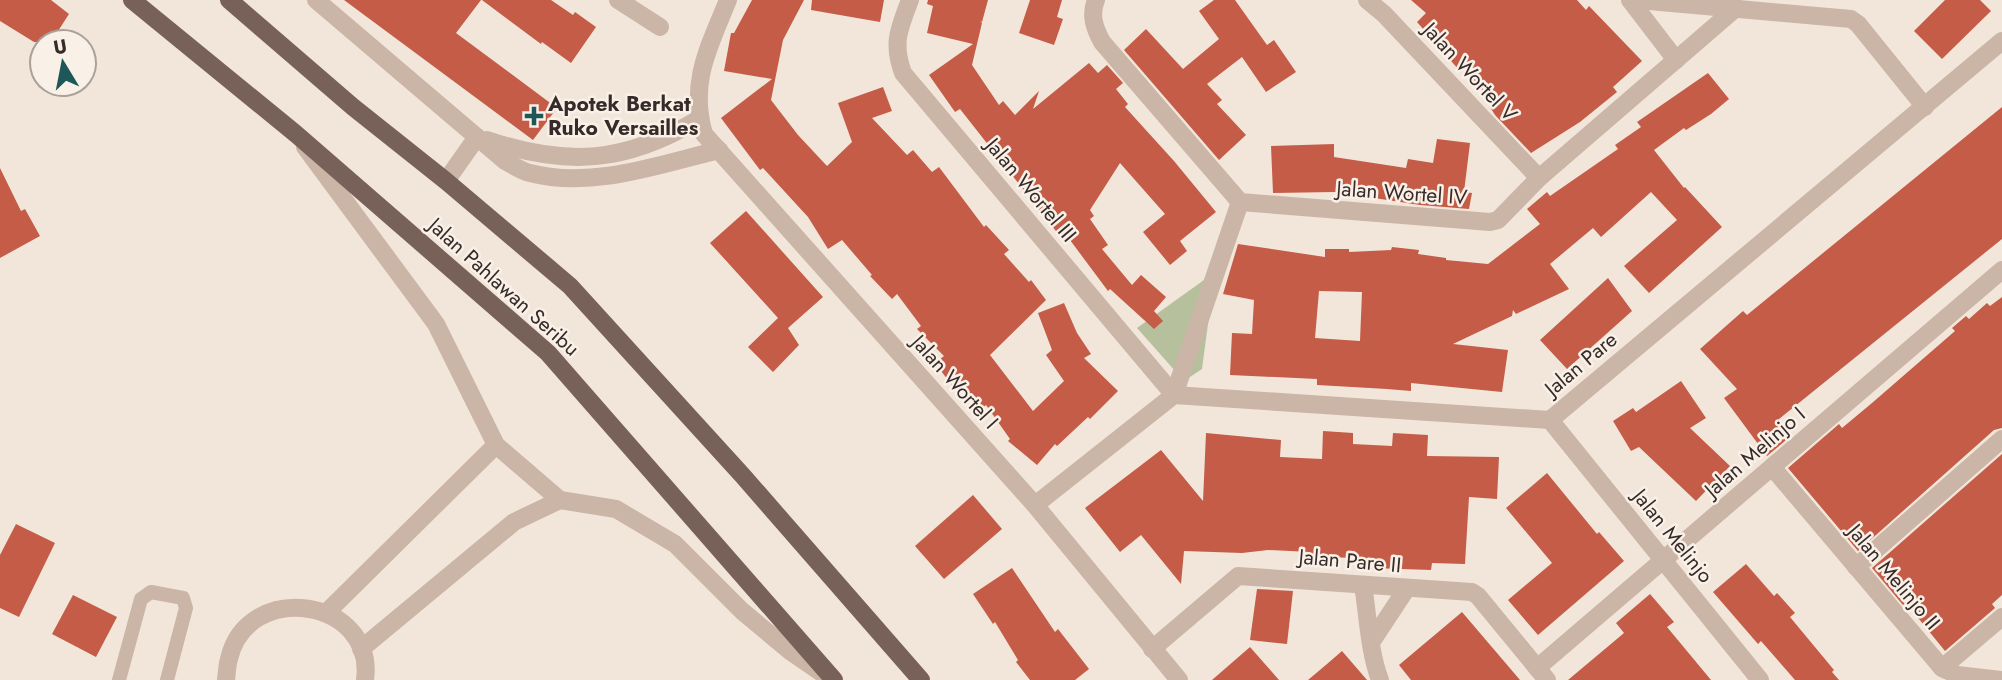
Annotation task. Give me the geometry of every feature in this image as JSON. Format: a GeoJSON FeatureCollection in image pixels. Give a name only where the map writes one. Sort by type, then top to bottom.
{"type":"FeatureCollection","features":[{"type":"Feature","properties":{"kind":"main road","name":"Jalan Pahlawan Seribu"},"geometry":{"type":"LineString","coordinates":[[132,0],[296,134],[548,353],[833,680]]}},
{"type":"Feature","properties":{"kind":"main road","name":"Jalan Pahlawan Seribu"},"geometry":{"type":"LineString","coordinates":[[229,0],[353,107],[570,286],[743,476],[921,680]]}},
{"type":"Feature","properties":{"kind":"street"},"geometry":{"type":"LineString","coordinates":[[316,0],[505,161],[528,173],[562,177],[625,174],[719,150]]}},
{"type":"Feature","properties":{"kind":"street"},"geometry":{"type":"LineString","coordinates":[[618,0],[660,27]]}},
{"type":"Feature","properties":{"kind":"street"},"geometry":{"type":"LineString","coordinates":[[477,137],[548,156],[613,156],[675,134],[699,119],[698,89],[701,69],[728,0]]}},
{"type":"Feature","properties":{"kind":"street","name":"Jalan Wortel III"},"geometry":{"type":"LineString","coordinates":[[910,0],[898,30],[896,53],[903,73],[1174,395]]}},
{"type":"Feature","properties":{"kind":"street"},"geometry":{"type":"LineString","coordinates":[[1035,505],[1174,395],[1240,202],[1101,41],[1094,28],[1092,10],[1096,0]]}},
{"type":"Feature","properties":{"kind":"street","name":"Jalan Wortel V"},"geometry":{"type":"LineString","coordinates":[[1367,0],[1384,14],[1539,178]]}},
{"type":"Feature","properties":{"kind":"street"},"geometry":{"type":"LineString","coordinates":[[1630,0],[1676,60]]}},
{"type":"Feature","properties":{"kind":"street"},"geometry":{"type":"LineString","coordinates":[[1638,0],[1850,19],[1925,107]]}},
{"type":"Feature","properties":{"kind":"street"},"geometry":{"type":"LineString","coordinates":[[1653,30],[1672,3]]}},
{"type":"Feature","properties":{"kind":"street","name":"Jalan Wortel IV"},"geometry":{"type":"LineString","coordinates":[[1240,202],[1490,222],[1498,220],[1539,178],[1736,8]]}},
{"type":"Feature","properties":{"kind":"street","name":"Jalan Pare"},"geometry":{"type":"LineString","coordinates":[[1174,395],[1550,421],[2002,41]]}},
{"type":"Feature","properties":{"kind":"street","name":"Jalan Wortel I"},"geometry":{"type":"LineString","coordinates":[[699,119],[704,134],[1035,505],[1178,680]]}},
{"type":"Feature","properties":{"kind":"street"},"geometry":{"type":"LineString","coordinates":[[296,134],[436,324],[496,445],[560,500],[616,509],[674,544],[742,611],[789,651],[833,680]]}},
{"type":"Feature","properties":{"kind":"street"},"geometry":{"type":"LineString","coordinates":[[446,181],[477,137]]}},
{"type":"Feature","properties":{"kind":"street","name":"Jalan Melinjo I"},"geometry":{"type":"LineString","coordinates":[[1542,674],[1664,560],[2002,270]]}},
{"type":"Feature","properties":{"kind":"street","name":"Jalan Melinjo"},"geometry":{"type":"LineString","coordinates":[[1550,421],[1760,680]]}},
{"type":"Feature","properties":{"kind":"street"},"geometry":{"type":"LineString","coordinates":[[1856,567],[2002,439]]}},
{"type":"Feature","properties":{"kind":"street"},"geometry":{"type":"LineString","coordinates":[[326,613],[496,445]]}},
{"type":"Feature","properties":{"kind":"street","name":"Jalan Melinjo II"},"geometry":{"type":"LineString","coordinates":[[1772,467],[1942,668]]}},
{"type":"Feature","properties":{"kind":"street"},"geometry":{"type":"LineString","coordinates":[[361,649],[514,522],[560,500]]}},
{"type":"Feature","properties":{"kind":"street","name":"Jalan Pare II"},"geometry":{"type":"LineString","coordinates":[[1152,649],[1238,576],[1472,592],[1542,674]]}},
{"type":"Feature","properties":{"kind":"street"},"geometry":{"type":"LineString","coordinates":[[1363,585],[1372,655],[1380,680]]}},
{"type":"Feature","properties":{"kind":"street"},"geometry":{"type":"LineString","coordinates":[[1372,641],[1407,588]]}},
{"type":"Feature","properties":{"kind":"street"},"geometry":{"type":"LineString","coordinates":[[226,680],[229,657],[239,635],[257,619],[279,609],[303,606],[326,613],[347,628],[361,649],[365,680]]}},
{"type":"Feature","properties":{"kind":"street"},"geometry":{"type":"LineString","coordinates":[[2002,617],[1942,668],[1957,676],[2002,680]]}},
{"type":"Feature","properties":{"kind":"lane"},"geometry":{"type":"LineString","coordinates":[[119,680],[141,599],[151,592],[183,598],[185,602],[186,608],[167,680]]}},
{"type":"Feature","properties":{"kind":"green space"},"geometry":{"type":"Polygon","coordinates":[[[1204,280],[1213,286],[1202,369],[1184,381],[1137,328],[1204,280]]]}},
{"type":"Feature","properties":{"kind":"building"},"geometry":{"type":"Polygon","coordinates":[[[0,0],[51,0],[69,14],[60,28],[28,28],[28,38],[0,21],[0,0]]]}},
{"type":"Feature","properties":{"kind":"building"},"geometry":{"type":"Polygon","coordinates":[[[344,0],[481,0],[456,33],[557,108],[533,140],[344,0]]]}},
{"type":"Feature","properties":{"kind":"building"},"geometry":{"type":"Polygon","coordinates":[[[482,0],[551,0],[596,27],[571,63],[482,0]]]}},
{"type":"Feature","properties":{"kind":"building"},"geometry":{"type":"Polygon","coordinates":[[[752,0],[804,0],[783,40],[771,100],[827,166],[852,142],[838,103],[883,87],[892,111],[872,118],[907,155],[913,150],[932,172],[939,167],[984,227],[986,225],[1009,250],[1004,254],[1029,282],[1031,280],[1046,300],[990,355],[1033,411],[1064,381],[1046,355],[1052,350],[1038,313],[1064,303],[1077,333],[1091,354],[1084,358],[1118,391],[1090,419],[1088,417],[1057,446],[1055,444],[1037,465],[1008,441],[1010,439],[986,405],[979,411],[959,384],[954,388],[935,363],[944,356],[917,329],[921,326],[897,294],[892,299],[842,240],[828,249],[808,217],[763,168],[760,170],[721,118],[772,79],[724,71],[731,33],[734,33],[752,0]]]}},
{"type":"Feature","properties":{"kind":"building"},"geometry":{"type":"Polygon","coordinates":[[[812,0],[884,0],[880,22],[811,10],[812,0]]]}},
{"type":"Feature","properties":{"kind":"building"},"geometry":{"type":"Polygon","coordinates":[[[928,0],[988,0],[982,22],[980,21],[982,23],[972,65],[999,105],[1003,101],[1015,115],[1039,91],[1033,109],[1089,63],[1098,73],[1107,65],[1123,83],[1116,89],[1128,104],[1125,107],[1216,212],[1180,241],[1187,251],[1170,265],[1143,232],[1165,214],[1120,163],[1090,210],[1094,216],[1090,219],[1108,245],[1102,249],[1132,285],[1141,275],[1166,297],[1154,311],[1163,321],[1154,329],[1110,289],[1108,291],[1067,236],[1063,240],[960,109],[955,112],[929,75],[973,44],[927,33],[933,6],[927,4],[928,0]]]}},
{"type":"Feature","properties":{"kind":"building"},"geometry":{"type":"Polygon","coordinates":[[[1030,0],[1062,0],[1057,17],[1063,19],[1054,45],[1019,33],[1030,0]]]}},
{"type":"Feature","properties":{"kind":"building"},"geometry":{"type":"Polygon","coordinates":[[[1214,0],[1235,0],[1267,45],[1274,40],[1296,72],[1266,92],[1242,57],[1207,84],[1222,100],[1217,104],[1246,135],[1219,160],[1124,50],[1146,29],[1183,69],[1219,39],[1199,11],[1214,0]]]}},
{"type":"Feature","properties":{"kind":"building"},"geometry":{"type":"Polygon","coordinates":[[[1411,0],[1577,0],[1586,10],[1589,6],[1642,61],[1613,87],[1617,92],[1580,122],[1531,153],[1495,115],[1490,107],[1493,104],[1464,67],[1459,70],[1417,22],[1426,13],[1411,0]]]}},
{"type":"Feature","properties":{"kind":"building"},"geometry":{"type":"Polygon","coordinates":[[[1945,0],[1980,0],[1991,11],[1942,59],[1914,31],[1945,0]]]}},
{"type":"Feature","properties":{"kind":"building"},"geometry":{"type":"Polygon","coordinates":[[[1708,73],[1729,99],[1711,114],[1686,130],[1684,128],[1654,150],[1684,188],[1722,227],[1649,293],[1624,266],[1677,220],[1651,192],[1601,237],[1593,228],[1550,264],[1569,289],[1516,314],[1513,310],[1512,316],[1453,344],[1508,350],[1502,392],[1411,383],[1411,391],[1317,385],[1317,379],[1230,375],[1232,333],[1252,334],[1254,300],[1223,294],[1238,244],[1325,257],[1325,249],[1349,249],[1349,252],[1391,250],[1392,247],[1419,250],[1418,254],[1446,260],[1488,264],[1540,224],[1527,209],[1547,192],[1550,196],[1618,149],[1615,145],[1641,127],[1637,122],[1708,73]],[[1319,291],[1315,338],[1360,341],[1362,292],[1319,291]]]}},
{"type":"Feature","properties":{"kind":"building"},"geometry":{"type":"Polygon","coordinates":[[[2002,107],[2002,239],[1779,419],[1791,436],[1767,456],[1724,398],[1737,389],[1700,349],[1743,311],[1747,315],[2002,107]]]}},
{"type":"Feature","properties":{"kind":"building"},"geometry":{"type":"Polygon","coordinates":[[[1437,139],[1470,143],[1464,192],[1472,193],[1469,209],[1420,205],[1335,192],[1273,193],[1271,146],[1334,144],[1334,157],[1406,168],[1408,159],[1433,163],[1437,139]]]}},
{"type":"Feature","properties":{"kind":"building"},"geometry":{"type":"Polygon","coordinates":[[[0,168],[21,211],[25,209],[40,236],[0,258],[0,168]]]}},
{"type":"Feature","properties":{"kind":"building"},"geometry":{"type":"Polygon","coordinates":[[[746,211],[823,297],[788,328],[799,345],[773,372],[748,347],[778,318],[710,243],[746,211]]]}},
{"type":"Feature","properties":{"kind":"building"},"geometry":{"type":"Polygon","coordinates":[[[1608,278],[1632,311],[1567,369],[1540,340],[1608,278]]]}},
{"type":"Feature","properties":{"kind":"building"},"geometry":{"type":"Polygon","coordinates":[[[2002,297],[2002,428],[1994,430],[1858,551],[1788,468],[1839,424],[1842,428],[1872,403],[1955,331],[1952,328],[1966,316],[1969,319],[1987,303],[1990,306],[2002,297]]]}},
{"type":"Feature","properties":{"kind":"building"},"geometry":{"type":"Polygon","coordinates":[[[1681,381],[1706,418],[1690,428],[1730,466],[1696,501],[1639,447],[1631,451],[1613,421],[1633,408],[1636,412],[1681,381]]]}},
{"type":"Feature","properties":{"kind":"building"},"geometry":{"type":"Polygon","coordinates":[[[1323,431],[1353,433],[1353,444],[1392,446],[1393,433],[1428,435],[1427,456],[1499,457],[1497,499],[1469,497],[1465,564],[1432,563],[1431,570],[1372,568],[1373,559],[1309,556],[1310,552],[1184,551],[1181,584],[1141,535],[1120,552],[1085,508],[1161,450],[1203,501],[1206,433],[1281,440],[1280,457],[1322,459],[1323,431]]]}},
{"type":"Feature","properties":{"kind":"building"},"geometry":{"type":"Polygon","coordinates":[[[2002,454],[2002,595],[1992,604],[1995,608],[1945,651],[1906,603],[1903,605],[1872,568],[2002,454]]]}},
{"type":"Feature","properties":{"kind":"building"},"geometry":{"type":"Polygon","coordinates":[[[1547,473],[1597,534],[1599,532],[1624,561],[1538,635],[1508,600],[1552,563],[1506,508],[1547,473]]]}},
{"type":"Feature","properties":{"kind":"building"},"geometry":{"type":"Polygon","coordinates":[[[973,495],[1002,529],[944,579],[915,546],[973,495]]]}},
{"type":"Feature","properties":{"kind":"building"},"geometry":{"type":"Polygon","coordinates":[[[16,524],[55,543],[19,617],[0,608],[0,555],[16,524]]]}},
{"type":"Feature","properties":{"kind":"building"},"geometry":{"type":"Polygon","coordinates":[[[1746,564],[1774,596],[1777,593],[1795,613],[1790,617],[1834,670],[1832,672],[1839,680],[1795,680],[1761,641],[1758,644],[1713,592],[1746,564]]]}},
{"type":"Feature","properties":{"kind":"building"},"geometry":{"type":"Polygon","coordinates":[[[1012,568],[1055,632],[1058,629],[1089,669],[1075,680],[1030,680],[1016,662],[1018,660],[995,622],[993,624],[973,594],[1012,568]]]}},
{"type":"Feature","properties":{"kind":"building"},"geometry":{"type":"Polygon","coordinates":[[[1257,589],[1293,591],[1287,644],[1250,640],[1257,589]]]}},
{"type":"Feature","properties":{"kind":"building"},"geometry":{"type":"Polygon","coordinates":[[[1650,594],[1674,622],[1667,627],[1711,680],[1568,680],[1624,633],[1616,623],[1650,594]]]}},
{"type":"Feature","properties":{"kind":"building"},"geometry":{"type":"Polygon","coordinates":[[[73,595],[117,617],[96,657],[52,634],[73,595]]]}},
{"type":"Feature","properties":{"kind":"building"},"geometry":{"type":"Polygon","coordinates":[[[1462,612],[1520,680],[1411,680],[1399,665],[1462,612]]]}},
{"type":"Feature","properties":{"kind":"building"},"geometry":{"type":"Polygon","coordinates":[[[1250,647],[1279,680],[1212,680],[1250,647]]]}},
{"type":"Feature","properties":{"kind":"building"},"geometry":{"type":"Polygon","coordinates":[[[1342,651],[1367,680],[1308,680],[1327,664],[1342,651]]]}},
{"type":"Feature","properties":{"kind":"place","name":"Apotek Berkat Ruko Versailles"},"geometry":{"type":"Point","coordinates":[534,116]}}]}
